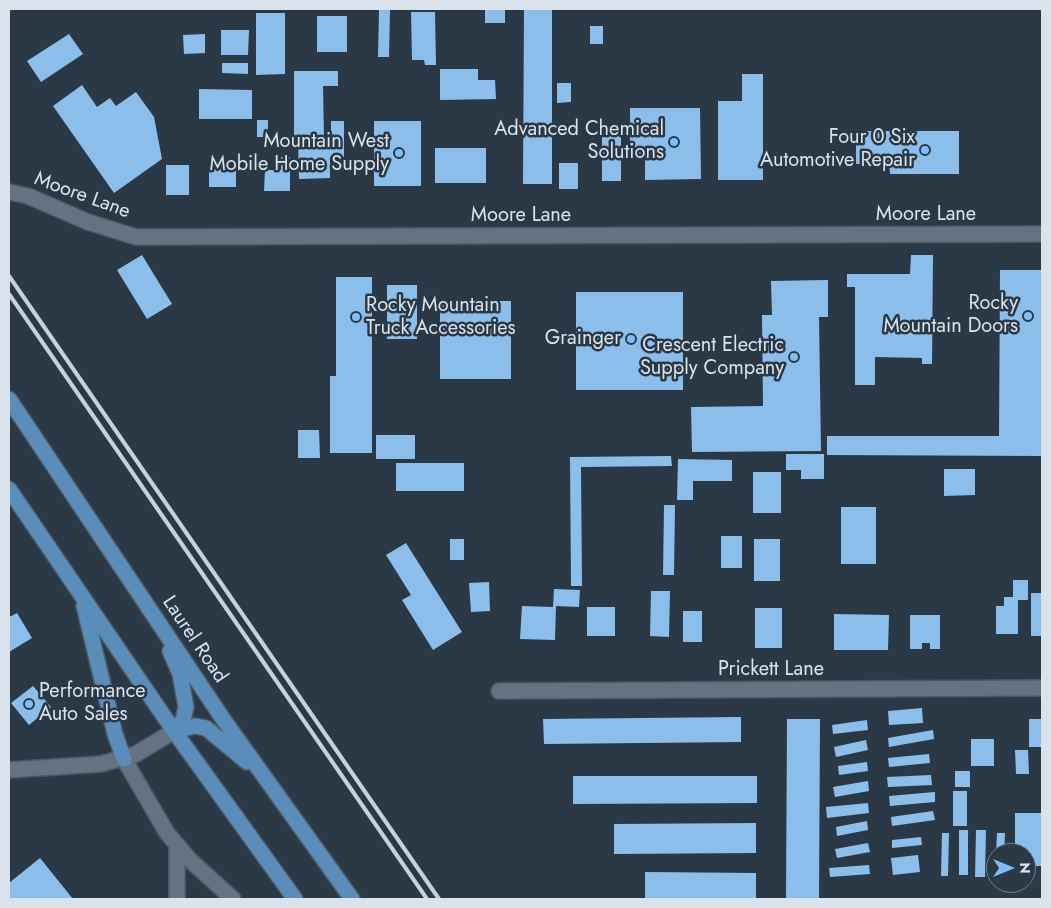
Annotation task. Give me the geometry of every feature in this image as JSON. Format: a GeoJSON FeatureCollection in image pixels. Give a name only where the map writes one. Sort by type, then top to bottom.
{"type":"FeatureCollection","features":[{"type":"Feature","properties":{"kind":"main road","name":"Laurel Road"},"geometry":{"type":"LineString","coordinates":[[9,399],[267,780],[352,899]]}},
{"type":"Feature","properties":{"kind":"main road"},"geometry":{"type":"LineString","coordinates":[[9,489],[174,731],[295,899]]}},
{"type":"Feature","properties":{"kind":"main road"},"geometry":{"type":"LineString","coordinates":[[80,592],[115,734],[124,759]]}},
{"type":"Feature","properties":{"kind":"main road"},"geometry":{"type":"LineString","coordinates":[[152,612],[176,666],[183,688],[185,715],[181,724],[174,731]]}},
{"type":"Feature","properties":{"kind":"main road"},"geometry":{"type":"LineString","coordinates":[[174,731],[195,726],[206,728],[267,780]]}},
{"type":"Feature","properties":{"kind":"street","name":"Moore Lane"},"geometry":{"type":"LineString","coordinates":[[9,192],[28,196],[88,222],[136,237],[1042,234]]}},
{"type":"Feature","properties":{"kind":"street","name":"Prickett Lane"},"geometry":{"type":"LineString","coordinates":[[499,691],[1042,688]]}},
{"type":"Feature","properties":{"kind":"street"},"geometry":{"type":"LineString","coordinates":[[9,770],[87,766],[124,759],[153,745],[174,731]]}},
{"type":"Feature","properties":{"kind":"street"},"geometry":{"type":"LineString","coordinates":[[124,759],[157,819],[177,846],[233,899]]}},
{"type":"Feature","properties":{"kind":"street"},"geometry":{"type":"LineString","coordinates":[[177,846],[177,899]]}},
{"type":"Feature","properties":{"kind":"building"},"geometry":{"type":"Polygon","coordinates":[[[485,9],[505,9],[505,23],[485,23],[485,9]]]}},
{"type":"Feature","properties":{"kind":"building"},"geometry":{"type":"Polygon","coordinates":[[[524,9],[552,9],[552,184],[523,184],[524,9]]]}},
{"type":"Feature","properties":{"kind":"building"},"geometry":{"type":"Polygon","coordinates":[[[379,10],[390,10],[389,57],[378,57],[379,10]]]}},
{"type":"Feature","properties":{"kind":"building"},"geometry":{"type":"Polygon","coordinates":[[[411,12],[435,12],[436,65],[425,65],[424,60],[412,60],[411,12]]]}},
{"type":"Feature","properties":{"kind":"building"},"geometry":{"type":"Polygon","coordinates":[[[256,13],[285,13],[285,74],[256,75],[256,13]]]}},
{"type":"Feature","properties":{"kind":"building"},"geometry":{"type":"Polygon","coordinates":[[[317,16],[347,16],[347,52],[317,52],[317,16]]]}},
{"type":"Feature","properties":{"kind":"building"},"geometry":{"type":"Polygon","coordinates":[[[590,26],[603,26],[603,44],[590,44],[590,26]]]}},
{"type":"Feature","properties":{"kind":"building"},"geometry":{"type":"Polygon","coordinates":[[[221,30],[249,30],[248,55],[221,55],[221,30]]]}},
{"type":"Feature","properties":{"kind":"building"},"geometry":{"type":"Polygon","coordinates":[[[69,34],[83,54],[41,82],[27,61],[69,34]]]}},
{"type":"Feature","properties":{"kind":"building"},"geometry":{"type":"Polygon","coordinates":[[[205,34],[205,53],[184,54],[183,35],[205,34]]]}},
{"type":"Feature","properties":{"kind":"building"},"geometry":{"type":"Polygon","coordinates":[[[222,63],[248,63],[248,74],[222,73],[222,63]]]}},
{"type":"Feature","properties":{"kind":"building"},"geometry":{"type":"Polygon","coordinates":[[[440,69],[478,69],[478,80],[495,80],[496,99],[440,100],[440,69]]]}},
{"type":"Feature","properties":{"kind":"building"},"geometry":{"type":"Polygon","coordinates":[[[294,71],[338,71],[338,86],[323,86],[324,138],[331,138],[331,121],[344,121],[344,157],[330,157],[330,178],[299,179],[298,141],[294,141],[294,71]]]}},
{"type":"Feature","properties":{"kind":"building"},"geometry":{"type":"Polygon","coordinates":[[[742,74],[763,74],[763,180],[718,180],[718,101],[742,101],[742,74]]]}},
{"type":"Feature","properties":{"kind":"building"},"geometry":{"type":"Polygon","coordinates":[[[557,83],[571,83],[571,102],[557,103],[557,83]]]}},
{"type":"Feature","properties":{"kind":"building"},"geometry":{"type":"Polygon","coordinates":[[[82,85],[97,107],[110,98],[116,106],[136,92],[154,117],[162,159],[114,193],[53,106],[82,85]]]}},
{"type":"Feature","properties":{"kind":"building"},"geometry":{"type":"Polygon","coordinates":[[[199,89],[252,90],[252,119],[199,119],[199,89]]]}},
{"type":"Feature","properties":{"kind":"building"},"geometry":{"type":"Polygon","coordinates":[[[630,108],[700,108],[701,179],[645,180],[645,158],[630,158],[630,108]]]}},
{"type":"Feature","properties":{"kind":"building"},"geometry":{"type":"Polygon","coordinates":[[[257,120],[268,120],[268,137],[257,137],[257,120]]]}},
{"type":"Feature","properties":{"kind":"building"},"geometry":{"type":"Polygon","coordinates":[[[374,121],[421,121],[421,186],[374,186],[374,121]]]}},
{"type":"Feature","properties":{"kind":"building"},"geometry":{"type":"Polygon","coordinates":[[[602,131],[621,131],[621,181],[602,181],[602,131]]]}},
{"type":"Feature","properties":{"kind":"building"},"geometry":{"type":"Polygon","coordinates":[[[856,131],[959,131],[959,174],[890,174],[889,163],[856,164],[856,131]]]}},
{"type":"Feature","properties":{"kind":"building"},"geometry":{"type":"Polygon","coordinates":[[[435,148],[486,148],[486,183],[435,183],[435,148]]]}},
{"type":"Feature","properties":{"kind":"building"},"geometry":{"type":"Polygon","coordinates":[[[281,157],[290,157],[290,191],[264,191],[265,170],[281,170],[281,157]]]}},
{"type":"Feature","properties":{"kind":"building"},"geometry":{"type":"Polygon","coordinates":[[[559,163],[578,163],[578,189],[559,189],[559,163]]]}},
{"type":"Feature","properties":{"kind":"building"},"geometry":{"type":"Polygon","coordinates":[[[166,165],[189,165],[189,195],[166,195],[166,165]]]}},
{"type":"Feature","properties":{"kind":"building"},"geometry":{"type":"Polygon","coordinates":[[[209,168],[236,168],[236,187],[209,187],[209,168]]]}},
{"type":"Feature","properties":{"kind":"building"},"geometry":{"type":"Polygon","coordinates":[[[142,255],[172,304],[147,319],[117,270],[142,255]]]}},
{"type":"Feature","properties":{"kind":"building"},"geometry":{"type":"Polygon","coordinates":[[[911,255],[933,255],[932,364],[922,364],[922,358],[875,357],[875,385],[855,385],[855,287],[847,287],[847,274],[910,274],[911,255]]]}},
{"type":"Feature","properties":{"kind":"building"},"geometry":{"type":"Polygon","coordinates":[[[1000,270],[1042,270],[1042,456],[827,455],[827,436],[999,436],[1000,270]]]}},
{"type":"Feature","properties":{"kind":"building"},"geometry":{"type":"Polygon","coordinates":[[[336,277],[372,277],[372,453],[330,453],[330,376],[336,376],[336,277]]]}},
{"type":"Feature","properties":{"kind":"building"},"geometry":{"type":"Polygon","coordinates":[[[828,280],[828,317],[819,317],[821,451],[692,452],[691,407],[763,406],[762,315],[772,315],[771,281],[828,280]]]}},
{"type":"Feature","properties":{"kind":"building"},"geometry":{"type":"Polygon","coordinates":[[[387,285],[417,285],[417,339],[387,339],[387,285]]]}},
{"type":"Feature","properties":{"kind":"building"},"geometry":{"type":"Polygon","coordinates":[[[576,292],[683,292],[683,390],[576,390],[576,292]]]}},
{"type":"Feature","properties":{"kind":"building"},"geometry":{"type":"Polygon","coordinates":[[[440,301],[464,301],[464,311],[485,311],[485,301],[511,301],[511,379],[440,379],[440,301]]]}},
{"type":"Feature","properties":{"kind":"building"},"geometry":{"type":"Polygon","coordinates":[[[298,430],[319,430],[320,458],[298,458],[298,430]]]}},
{"type":"Feature","properties":{"kind":"building"},"geometry":{"type":"Polygon","coordinates":[[[376,435],[415,435],[415,459],[376,459],[376,435]]]}},
{"type":"Feature","properties":{"kind":"building"},"geometry":{"type":"Polygon","coordinates":[[[786,454],[824,454],[824,479],[801,479],[801,470],[786,470],[786,454]]]}},
{"type":"Feature","properties":{"kind":"building"},"geometry":{"type":"Polygon","coordinates":[[[671,456],[672,466],[581,467],[582,586],[571,586],[570,457],[671,456]]]}},
{"type":"Feature","properties":{"kind":"building"},"geometry":{"type":"Polygon","coordinates":[[[678,459],[732,460],[732,481],[693,481],[693,500],[677,500],[678,459]]]}},
{"type":"Feature","properties":{"kind":"building"},"geometry":{"type":"Polygon","coordinates":[[[396,463],[464,463],[464,491],[396,491],[396,463]]]}},
{"type":"Feature","properties":{"kind":"building"},"geometry":{"type":"Polygon","coordinates":[[[944,469],[975,469],[975,495],[944,496],[944,469]]]}},
{"type":"Feature","properties":{"kind":"building"},"geometry":{"type":"Polygon","coordinates":[[[753,472],[781,472],[781,513],[753,513],[753,472]]]}},
{"type":"Feature","properties":{"kind":"building"},"geometry":{"type":"Polygon","coordinates":[[[664,505],[675,505],[674,575],[663,575],[664,505]]]}},
{"type":"Feature","properties":{"kind":"building"},"geometry":{"type":"Polygon","coordinates":[[[841,507],[876,507],[876,564],[841,564],[841,507]]]}},
{"type":"Feature","properties":{"kind":"building"},"geometry":{"type":"Polygon","coordinates":[[[721,536],[742,536],[742,568],[721,568],[721,536]]]}},
{"type":"Feature","properties":{"kind":"building"},"geometry":{"type":"Polygon","coordinates":[[[450,539],[464,539],[464,560],[450,560],[450,539]]]}},
{"type":"Feature","properties":{"kind":"building"},"geometry":{"type":"Polygon","coordinates":[[[754,539],[780,539],[780,581],[754,581],[754,539]]]}},
{"type":"Feature","properties":{"kind":"building"},"geometry":{"type":"Polygon","coordinates":[[[406,543],[462,632],[433,650],[402,600],[411,595],[386,555],[406,543]]]}},
{"type":"Feature","properties":{"kind":"building"},"geometry":{"type":"Polygon","coordinates":[[[1013,580],[1028,580],[1028,600],[1018,600],[1018,634],[996,634],[996,606],[1004,606],[1004,597],[1013,597],[1013,580]]]}},
{"type":"Feature","properties":{"kind":"building"},"geometry":{"type":"Polygon","coordinates":[[[489,582],[490,611],[471,612],[469,583],[489,582]]]}},
{"type":"Feature","properties":{"kind":"building"},"geometry":{"type":"Polygon","coordinates":[[[554,589],[580,590],[579,607],[556,606],[555,640],[520,639],[522,606],[553,607],[554,589]]]}},
{"type":"Feature","properties":{"kind":"building"},"geometry":{"type":"Polygon","coordinates":[[[651,591],[670,591],[669,637],[650,636],[651,591]]]}},
{"type":"Feature","properties":{"kind":"building"},"geometry":{"type":"Polygon","coordinates":[[[1031,593],[1042,593],[1042,636],[1031,636],[1031,593]]]}},
{"type":"Feature","properties":{"kind":"building"},"geometry":{"type":"Polygon","coordinates":[[[587,607],[615,607],[615,636],[587,636],[587,607]]]}},
{"type":"Feature","properties":{"kind":"building"},"geometry":{"type":"Polygon","coordinates":[[[755,608],[782,608],[782,648],[755,648],[755,608]]]}},
{"type":"Feature","properties":{"kind":"building"},"geometry":{"type":"Polygon","coordinates":[[[683,611],[702,611],[702,642],[683,642],[683,611]]]}},
{"type":"Feature","properties":{"kind":"building"},"geometry":{"type":"Polygon","coordinates":[[[17,613],[32,638],[9,652],[9,617],[17,613]]]}},
{"type":"Feature","properties":{"kind":"building"},"geometry":{"type":"Polygon","coordinates":[[[834,614],[889,615],[888,650],[834,650],[834,614]]]}},
{"type":"Feature","properties":{"kind":"building"},"geometry":{"type":"Polygon","coordinates":[[[910,615],[940,615],[940,649],[930,649],[930,643],[922,643],[922,649],[910,649],[910,615]]]}},
{"type":"Feature","properties":{"kind":"building"},"geometry":{"type":"Polygon","coordinates":[[[33,686],[51,707],[29,725],[11,703],[33,686]]]}},
{"type":"Feature","properties":{"kind":"building"},"geometry":{"type":"Polygon","coordinates":[[[922,708],[923,723],[889,725],[888,711],[922,708]]]}},
{"type":"Feature","properties":{"kind":"building"},"geometry":{"type":"Polygon","coordinates":[[[741,717],[741,742],[544,744],[543,719],[741,717]]]}},
{"type":"Feature","properties":{"kind":"building"},"geometry":{"type":"Polygon","coordinates":[[[787,719],[820,719],[819,899],[786,899],[787,719]]]}},
{"type":"Feature","properties":{"kind":"building"},"geometry":{"type":"Polygon","coordinates":[[[1029,719],[1042,719],[1041,747],[1029,747],[1029,719]]]}},
{"type":"Feature","properties":{"kind":"building"},"geometry":{"type":"Polygon","coordinates":[[[867,720],[868,730],[833,734],[832,725],[867,720]]]}},
{"type":"Feature","properties":{"kind":"building"},"geometry":{"type":"Polygon","coordinates":[[[933,730],[934,739],[889,747],[888,738],[933,730]]]}},
{"type":"Feature","properties":{"kind":"building"},"geometry":{"type":"Polygon","coordinates":[[[971,739],[994,739],[994,766],[971,766],[971,739]]]}},
{"type":"Feature","properties":{"kind":"building"},"geometry":{"type":"Polygon","coordinates":[[[866,740],[868,750],[836,757],[834,747],[866,740]]]}},
{"type":"Feature","properties":{"kind":"building"},"geometry":{"type":"Polygon","coordinates":[[[1015,750],[1028,750],[1029,774],[1016,774],[1015,750]]]}},
{"type":"Feature","properties":{"kind":"building"},"geometry":{"type":"Polygon","coordinates":[[[929,754],[930,763],[889,767],[888,758],[929,754]]]}},
{"type":"Feature","properties":{"kind":"building"},"geometry":{"type":"Polygon","coordinates":[[[867,762],[868,771],[839,775],[838,766],[867,762]]]}},
{"type":"Feature","properties":{"kind":"building"},"geometry":{"type":"Polygon","coordinates":[[[955,771],[970,771],[970,787],[955,787],[955,771]]]}},
{"type":"Feature","properties":{"kind":"building"},"geometry":{"type":"Polygon","coordinates":[[[931,775],[932,785],[888,787],[887,777],[931,775]]]}},
{"type":"Feature","properties":{"kind":"building"},"geometry":{"type":"Polygon","coordinates":[[[573,776],[757,776],[757,803],[573,804],[573,776]]]}},
{"type":"Feature","properties":{"kind":"building"},"geometry":{"type":"Polygon","coordinates":[[[868,781],[869,791],[835,797],[833,787],[868,781]]]}},
{"type":"Feature","properties":{"kind":"building"},"geometry":{"type":"Polygon","coordinates":[[[953,791],[967,791],[967,826],[953,826],[953,791]]]}},
{"type":"Feature","properties":{"kind":"building"},"geometry":{"type":"Polygon","coordinates":[[[935,792],[935,802],[890,806],[889,796],[935,792]]]}},
{"type":"Feature","properties":{"kind":"building"},"geometry":{"type":"Polygon","coordinates":[[[868,803],[869,813],[827,818],[826,807],[868,803]]]}},
{"type":"Feature","properties":{"kind":"building"},"geometry":{"type":"Polygon","coordinates":[[[933,811],[935,820],[892,826],[891,817],[933,811]]]}},
{"type":"Feature","properties":{"kind":"building"},"geometry":{"type":"Polygon","coordinates":[[[1015,813],[1042,813],[1042,866],[1036,866],[1036,843],[1015,843],[1015,813]]]}},
{"type":"Feature","properties":{"kind":"building"},"geometry":{"type":"Polygon","coordinates":[[[867,821],[868,830],[837,836],[836,827],[867,821]]]}},
{"type":"Feature","properties":{"kind":"building"},"geometry":{"type":"Polygon","coordinates":[[[756,823],[756,853],[614,854],[614,824],[756,823]]]}},
{"type":"Feature","properties":{"kind":"building"},"geometry":{"type":"Polygon","coordinates":[[[959,830],[968,830],[968,875],[959,875],[959,830]]]}},
{"type":"Feature","properties":{"kind":"building"},"geometry":{"type":"Polygon","coordinates":[[[976,830],[986,830],[985,877],[975,877],[976,830]]]}},
{"type":"Feature","properties":{"kind":"building"},"geometry":{"type":"Polygon","coordinates":[[[942,833],[949,833],[948,876],[941,876],[942,833]]]}},
{"type":"Feature","properties":{"kind":"building"},"geometry":{"type":"Polygon","coordinates":[[[997,833],[1005,833],[1004,843],[996,843],[997,833]]]}},
{"type":"Feature","properties":{"kind":"building"},"geometry":{"type":"Polygon","coordinates":[[[921,837],[922,845],[892,848],[892,840],[921,837]]]}},
{"type":"Feature","properties":{"kind":"building"},"geometry":{"type":"Polygon","coordinates":[[[868,843],[870,852],[837,858],[835,849],[868,843]]]}},
{"type":"Feature","properties":{"kind":"building"},"geometry":{"type":"Polygon","coordinates":[[[918,855],[920,872],[893,875],[891,858],[918,855]]]}},
{"type":"Feature","properties":{"kind":"building"},"geometry":{"type":"Polygon","coordinates":[[[40,858],[73,899],[9,899],[9,883],[40,858]]]}},
{"type":"Feature","properties":{"kind":"building"},"geometry":{"type":"Polygon","coordinates":[[[869,865],[870,874],[830,877],[829,868],[869,865]]]}},
{"type":"Feature","properties":{"kind":"building"},"geometry":{"type":"Polygon","coordinates":[[[645,872],[756,873],[756,899],[645,899],[645,872]]]}},
{"type":"Feature","properties":{"kind":"railway"},"geometry":{"type":"LineString","coordinates":[[9,276],[439,899]]}},
{"type":"Feature","properties":{"kind":"railway"},"geometry":{"type":"LineString","coordinates":[[9,294],[427,899]]}},
{"type":"Feature","properties":{"kind":"place","name":"Advanced Chemical Solutions"},"geometry":{"type":"Point","coordinates":[674,142]}},
{"type":"Feature","properties":{"kind":"place","name":"Four 0 Six Automotive Repair"},"geometry":{"type":"Point","coordinates":[925,150]}},
{"type":"Feature","properties":{"kind":"place","name":"Mountain West Mobile Home Supply"},"geometry":{"type":"Point","coordinates":[399,153]}},
{"type":"Feature","properties":{"kind":"place","name":"Rocky Mountain Doors"},"geometry":{"type":"Point","coordinates":[1028,316]}},
{"type":"Feature","properties":{"kind":"place","name":"Rocky Mountain Truck Accessories"},"geometry":{"type":"Point","coordinates":[356,317]}},
{"type":"Feature","properties":{"kind":"place","name":"Grainger"},"geometry":{"type":"Point","coordinates":[631,339]}},
{"type":"Feature","properties":{"kind":"place","name":"Crescent Electric Supply Company"},"geometry":{"type":"Point","coordinates":[794,357]}},
{"type":"Feature","properties":{"kind":"place","name":"Performance Auto Sales"},"geometry":{"type":"Point","coordinates":[29,704]}}]}
